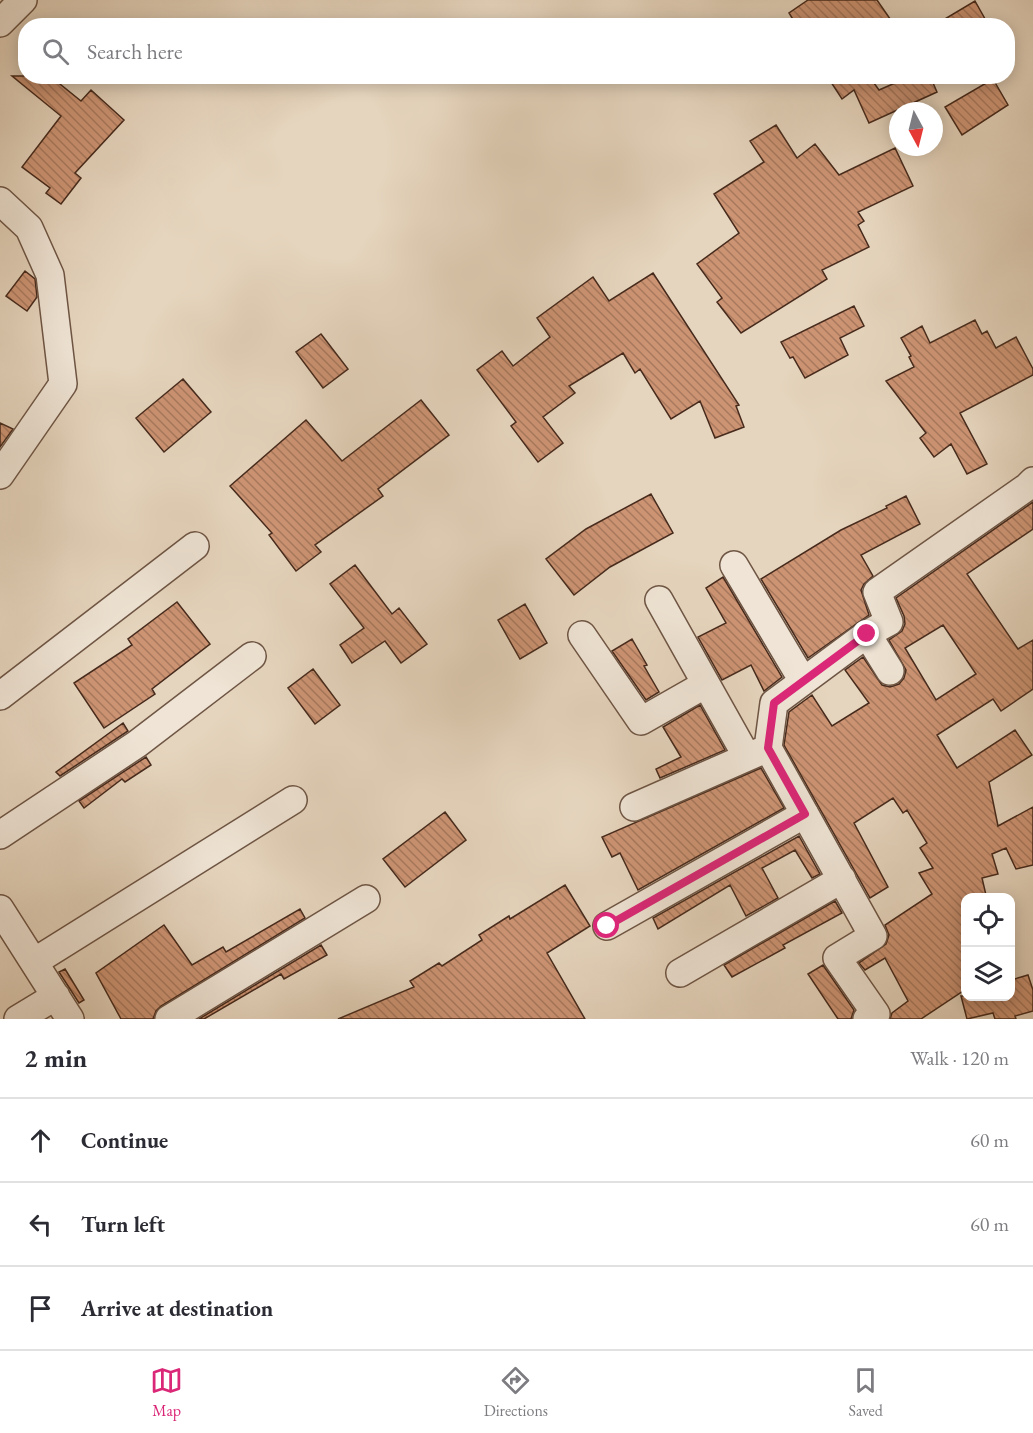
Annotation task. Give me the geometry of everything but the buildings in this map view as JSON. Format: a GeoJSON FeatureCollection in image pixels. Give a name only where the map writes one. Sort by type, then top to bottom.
{"type":"FeatureCollection","features":[{"type":"Feature","properties":{"kind":"street"},"geometry":{"type":"LineString","coordinates":[[0,23],[23,0]]}},
{"type":"Feature","properties":{"kind":"street"},"geometry":{"type":"LineString","coordinates":[[0,201],[29,228],[50,275],[63,384],[0,475]]}},
{"type":"Feature","properties":{"kind":"street"},"geometry":{"type":"LineString","coordinates":[[634,807],[757,753],[774,703],[867,634],[889,622],[877,592],[1033,481]]}},
{"type":"Feature","properties":{"kind":"street"},"geometry":{"type":"LineString","coordinates":[[0,696],[195,546]]}},
{"type":"Feature","properties":{"kind":"street"},"geometry":{"type":"LineString","coordinates":[[734,565],[803,681]]}},
{"type":"Feature","properties":{"kind":"street"},"geometry":{"type":"LineString","coordinates":[[659,600],[706,684],[805,814],[873,936],[837,958],[876,1014],[867,1019]]}},
{"type":"Feature","properties":{"kind":"street"},"geometry":{"type":"LineString","coordinates":[[867,634],[890,671]]}},
{"type":"Feature","properties":{"kind":"street"},"geometry":{"type":"LineString","coordinates":[[582,635],[641,721],[706,684]]}},
{"type":"Feature","properties":{"kind":"street"},"geometry":{"type":"LineString","coordinates":[[0,835],[137,744],[252,656]]}},
{"type":"Feature","properties":{"kind":"street"},"geometry":{"type":"LineString","coordinates":[[34,962],[293,800]]}},
{"type":"Feature","properties":{"kind":"street"},"geometry":{"type":"LineString","coordinates":[[607,926],[805,814]]}},
{"type":"Feature","properties":{"kind":"street"},"geometry":{"type":"LineString","coordinates":[[680,973],[842,879]]}},
{"type":"Feature","properties":{"kind":"street"},"geometry":{"type":"LineString","coordinates":[[170,1019],[366,899]]}},
{"type":"Feature","properties":{"kind":"street"},"geometry":{"type":"LineString","coordinates":[[0,909],[70,1019]]}},
{"type":"Feature","properties":{"kind":"street"},"geometry":{"type":"LineString","coordinates":[[18,1019],[56,996]]}},
{"type":"Feature","properties":{"kind":"route"},"geometry":{"type":"LineString","coordinates":[[607,926],[805,814],[768,748],[774,703],[867,634]]}}]}
